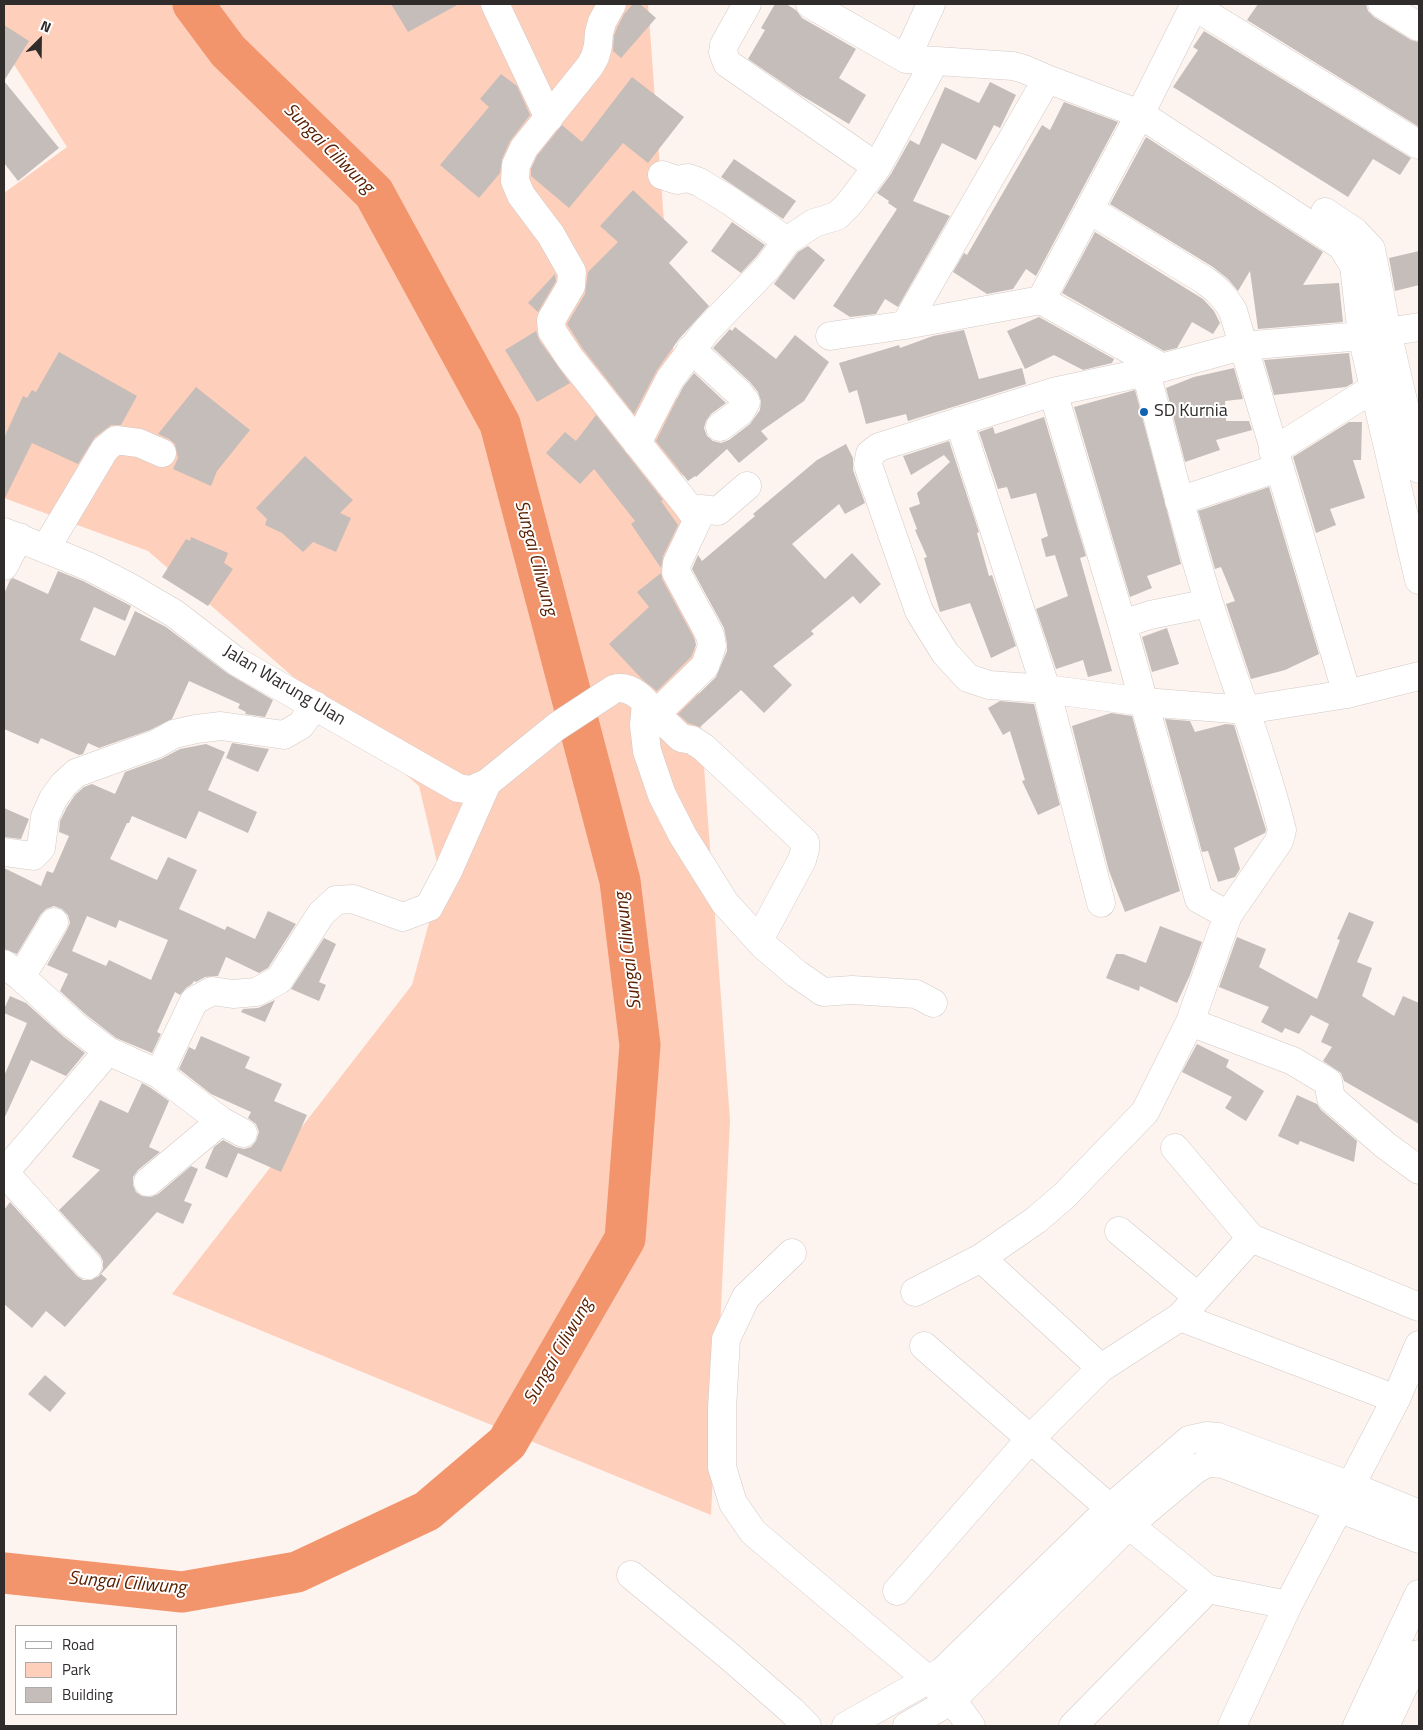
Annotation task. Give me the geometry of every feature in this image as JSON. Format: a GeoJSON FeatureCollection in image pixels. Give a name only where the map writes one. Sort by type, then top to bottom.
{"type":"FeatureCollection","features":[{"type":"Feature","properties":{"kind":"street"},"geometry":{"type":"LineString","coordinates":[[495,4],[549,118]]}},
{"type":"Feature","properties":{"kind":"street"},"geometry":{"type":"LineString","coordinates":[[612,4],[602,22],[595,57],[524,148],[516,165],[515,181],[521,195],[555,240],[572,272],[571,286],[551,320],[552,331],[570,358],[696,517],[696,526],[679,558],[676,572],[710,635],[712,646],[705,666],[651,708],[644,725],[647,751],[662,795],[683,836],[725,903],[759,940],[797,974],[824,992],[852,990],[916,994],[933,1003]]}},
{"type":"Feature","properties":{"kind":"street"},"geometry":{"type":"LineString","coordinates":[[747,4],[724,45],[723,52],[728,64],[877,166]]}},
{"type":"Feature","properties":{"kind":"street"},"geometry":{"type":"LineString","coordinates":[[810,4],[906,59],[1013,66],[1048,79],[1144,105],[1347,227],[1364,240],[1371,249],[1374,388],[1419,580]]}},
{"type":"Feature","properties":{"kind":"street"},"geometry":{"type":"LineString","coordinates":[[906,59],[931,4]]}},
{"type":"Feature","properties":{"kind":"street"},"geometry":{"type":"LineString","coordinates":[[1382,4],[1419,27]]}},
{"type":"Feature","properties":{"kind":"street"},"geometry":{"type":"LineString","coordinates":[[1040,300],[1090,210],[1195,5],[1419,145]]}},
{"type":"Feature","properties":{"kind":"street"},"geometry":{"type":"LineString","coordinates":[[637,442],[670,379],[691,348],[768,267],[787,241],[814,223],[837,216],[850,204],[877,166],[936,61]]}},
{"type":"Feature","properties":{"kind":"street"},"geometry":{"type":"LineString","coordinates":[[905,325],[1048,79]]}},
{"type":"Feature","properties":{"kind":"street"},"geometry":{"type":"LineString","coordinates":[[662,174],[677,180],[688,178],[699,182],[787,241]]}},
{"type":"Feature","properties":{"kind":"street"},"geometry":{"type":"LineString","coordinates":[[1090,210],[1217,289],[1233,311],[1347,694]]}},
{"type":"Feature","properties":{"kind":"street"},"geometry":{"type":"LineString","coordinates":[[830,336],[905,325],[1040,300],[1153,370],[1179,501],[1209,603],[1246,710],[1282,830],[1279,841],[1228,915],[1190,1022],[1145,1112],[1057,1202],[1036,1220],[981,1258],[915,1292]]}},
{"type":"Feature","properties":{"kind":"street"},"geometry":{"type":"LineString","coordinates":[[1419,327],[1374,334],[1242,346],[1153,370],[1053,392],[879,447],[870,454],[868,465],[919,611],[945,653],[968,678],[989,686],[1046,689],[1144,702],[1246,710],[1347,694],[1419,676]]}},
{"type":"Feature","properties":{"kind":"street"},"geometry":{"type":"LineString","coordinates":[[1374,334],[1419,469]]}},
{"type":"Feature","properties":{"kind":"street"},"geometry":{"type":"LineString","coordinates":[[691,348],[739,393],[746,402],[740,412],[720,427]]}},
{"type":"Feature","properties":{"kind":"street"},"geometry":{"type":"LineString","coordinates":[[1179,501],[1276,459],[1374,388]]}},
{"type":"Feature","properties":{"kind":"street"},"geometry":{"type":"LineString","coordinates":[[1053,392],[1122,624],[1198,899],[1228,915]]}},
{"type":"Feature","properties":{"kind":"street"},"geometry":{"type":"LineString","coordinates":[[959,421],[1046,689],[1101,903]]}},
{"type":"Feature","properties":{"kind":"street"},"geometry":{"type":"LineString","coordinates":[[46,548],[105,449],[116,440],[139,443],[162,453]]}},
{"type":"Feature","properties":{"kind":"street"},"geometry":{"type":"LineString","coordinates":[[691,511],[700,508],[718,511],[747,486]]}},
{"type":"Feature","properties":{"kind":"street"},"geometry":{"type":"LineString","coordinates":[[4,566],[12,534]]}},
{"type":"Feature","properties":{"kind":"street","name":"Jalan Warung Ulan"},"geometry":{"type":"LineString","coordinates":[[12,534],[90,566],[131,588],[175,614],[236,661],[458,788],[472,790],[488,783],[556,727],[614,689],[624,688],[639,696],[651,708]]}},
{"type":"Feature","properties":{"kind":"street"},"geometry":{"type":"LineString","coordinates":[[1122,624],[1150,615],[1209,603]]}},
{"type":"Feature","properties":{"kind":"street"},"geometry":{"type":"LineString","coordinates":[[4,852],[33,856],[41,848],[45,817],[53,799],[63,785],[76,773],[156,744],[174,734],[196,729],[221,726],[284,734],[301,724],[315,705]]}},
{"type":"Feature","properties":{"kind":"street"},"geometry":{"type":"LineString","coordinates":[[651,708],[681,738],[692,740],[702,747],[805,842],[802,860],[759,940]]}},
{"type":"Feature","properties":{"kind":"street"},"geometry":{"type":"LineString","coordinates":[[159,1074],[194,1001],[212,991],[233,994],[256,992],[279,980],[321,914],[336,900],[353,900],[403,917],[429,907],[448,871],[488,783]]}},
{"type":"Feature","properties":{"kind":"street"},"geometry":{"type":"LineString","coordinates":[[54,922],[12,971],[108,1051],[159,1074],[232,1127],[148,1182]]}},
{"type":"Feature","properties":{"kind":"street"},"geometry":{"type":"LineString","coordinates":[[1190,1022],[1293,1061],[1328,1082],[1331,1098],[1385,1145],[1419,1170]]}},
{"type":"Feature","properties":{"kind":"street"},"geometry":{"type":"LineString","coordinates":[[88,1264],[4,1173],[108,1051]]}},
{"type":"Feature","properties":{"kind":"street"},"geometry":{"type":"LineString","coordinates":[[1175,1148],[1251,1238],[1419,1307]]}},
{"type":"Feature","properties":{"kind":"street"},"geometry":{"type":"LineString","coordinates":[[1119,1231],[1198,1297]]}},
{"type":"Feature","properties":{"kind":"street"},"geometry":{"type":"LineString","coordinates":[[897,1591],[1031,1438],[1101,1368],[1180,1317],[1251,1238]]}},
{"type":"Feature","properties":{"kind":"street"},"geometry":{"type":"LineString","coordinates":[[792,1253],[746,1297],[726,1339],[722,1409],[722,1467],[733,1503],[752,1532],[952,1700],[971,1726]]}},
{"type":"Feature","properties":{"kind":"street"},"geometry":{"type":"LineString","coordinates":[[981,1258],[1101,1368]]}},
{"type":"Feature","properties":{"kind":"street"},"geometry":{"type":"LineString","coordinates":[[1180,1317],[1396,1399]]}},
{"type":"Feature","properties":{"kind":"street"},"geometry":{"type":"LineString","coordinates":[[1232,1726],[1288,1605],[1396,1399],[1419,1345]]}},
{"type":"Feature","properties":{"kind":"street"},"geometry":{"type":"LineString","coordinates":[[924,1346],[1119,1516],[1208,1589],[1288,1605]]}},
{"type":"Feature","properties":{"kind":"street"},"geometry":{"type":"LineString","coordinates":[[907,1726],[952,1700],[1189,1440],[1207,1436],[1218,1437],[1345,1497],[1419,1539]]}},
{"type":"Feature","properties":{"kind":"street"},"geometry":{"type":"LineString","coordinates":[[1345,1497],[1419,1514]]}},
{"type":"Feature","properties":{"kind":"street"},"geometry":{"type":"LineString","coordinates":[[846,1726],[943,1671],[1119,1516]]}},
{"type":"Feature","properties":{"kind":"street"},"geometry":{"type":"LineString","coordinates":[[631,1575],[743,1668],[807,1726]]}},
{"type":"Feature","properties":{"kind":"street"},"geometry":{"type":"LineString","coordinates":[[1073,1726],[1208,1589]]}},
{"type":"Feature","properties":{"kind":"street"},"geometry":{"type":"LineString","coordinates":[[1357,1726],[1419,1594]]}},
{"type":"Feature","properties":{"kind":"street"},"geometry":{"type":"LineString","coordinates":[[1385,1726],[1419,1654]]}},
{"type":"Feature","properties":{"kind":"green space"},"geometry":{"type":"Polygon","coordinates":[[[4,4],[648,4],[730,1120],[711,1515],[172,1294],[412,985],[441,879],[419,786],[148,551],[4,498],[4,193],[67,147],[4,49],[4,4]]]}},
{"type":"Feature","properties":{"kind":"building"},"geometry":{"type":"Polygon","coordinates":[[[391,4],[459,4],[408,32],[391,4]]]}},
{"type":"Feature","properties":{"kind":"building"},"geometry":{"type":"Polygon","coordinates":[[[633,4],[640,4],[656,18],[621,58],[613,51],[614,36],[624,14],[633,4]]]}},
{"type":"Feature","properties":{"kind":"building"},"geometry":{"type":"Polygon","coordinates":[[[775,4],[786,4],[796,10],[802,18],[856,49],[839,78],[866,95],[849,124],[799,94],[748,59],[765,30],[761,28],[775,4]]]}},
{"type":"Feature","properties":{"kind":"building"},"geometry":{"type":"Polygon","coordinates":[[[1258,4],[1366,4],[1368,11],[1374,17],[1411,40],[1419,42],[1419,127],[1247,20],[1258,4]]]}},
{"type":"Feature","properties":{"kind":"building"},"geometry":{"type":"Polygon","coordinates":[[[4,25],[29,41],[4,81],[4,25]]]}},
{"type":"Feature","properties":{"kind":"building"},"geometry":{"type":"Polygon","coordinates":[[[1204,31],[1411,158],[1400,175],[1373,159],[1348,197],[1173,87],[1198,50],[1193,47],[1204,31]]]}},
{"type":"Feature","properties":{"kind":"building"},"geometry":{"type":"Polygon","coordinates":[[[501,74],[517,86],[530,115],[510,141],[502,159],[500,173],[479,198],[440,165],[489,107],[480,99],[501,74]]]}},
{"type":"Feature","properties":{"kind":"building"},"geometry":{"type":"Polygon","coordinates":[[[632,77],[684,117],[648,163],[623,143],[569,208],[531,176],[531,169],[537,156],[562,125],[582,142],[632,77]]]}},
{"type":"Feature","properties":{"kind":"building"},"geometry":{"type":"Polygon","coordinates":[[[4,81],[59,148],[18,181],[4,163],[4,81]]]}},
{"type":"Feature","properties":{"kind":"building"},"geometry":{"type":"Polygon","coordinates":[[[990,82],[1016,95],[1000,128],[994,125],[976,160],[942,143],[913,201],[950,216],[898,307],[885,299],[876,314],[850,317],[833,306],[897,209],[877,193],[891,174],[910,140],[919,145],[945,87],[979,103],[990,82]]]}},
{"type":"Feature","properties":{"kind":"building"},"geometry":{"type":"Polygon","coordinates":[[[1064,102],[1118,122],[1036,276],[1026,269],[1013,289],[987,294],[953,272],[964,253],[967,255],[1042,125],[1050,130],[1064,102]]]}},
{"type":"Feature","properties":{"kind":"building"},"geometry":{"type":"Polygon","coordinates":[[[1146,137],[1323,252],[1303,285],[1339,283],[1343,322],[1258,329],[1250,271],[1238,291],[1228,279],[1213,267],[1110,204],[1146,137]]]}},
{"type":"Feature","properties":{"kind":"building"},"geometry":{"type":"Polygon","coordinates":[[[734,159],[796,201],[783,219],[721,177],[734,159]]]}},
{"type":"Feature","properties":{"kind":"building"},"geometry":{"type":"Polygon","coordinates":[[[633,190],[688,242],[669,263],[709,306],[679,339],[657,370],[634,414],[583,349],[567,324],[585,294],[588,272],[618,242],[600,226],[633,190]]]}},
{"type":"Feature","properties":{"kind":"building"},"geometry":{"type":"Polygon","coordinates":[[[732,222],[765,245],[741,273],[711,251],[732,222]]]}},
{"type":"Feature","properties":{"kind":"building"},"geometry":{"type":"Polygon","coordinates":[[[1095,232],[1203,299],[1214,311],[1220,323],[1213,334],[1192,322],[1177,348],[1164,351],[1062,293],[1095,232]]]}},
{"type":"Feature","properties":{"kind":"building"},"geometry":{"type":"Polygon","coordinates":[[[808,246],[825,260],[794,300],[774,284],[798,252],[808,246]]]}},
{"type":"Feature","properties":{"kind":"building"},"geometry":{"type":"Polygon","coordinates":[[[1419,251],[1419,285],[1395,291],[1389,258],[1419,251]]]}},
{"type":"Feature","properties":{"kind":"building"},"geometry":{"type":"Polygon","coordinates":[[[555,274],[556,281],[538,312],[528,303],[555,274]]]}},
{"type":"Feature","properties":{"kind":"building"},"geometry":{"type":"Polygon","coordinates":[[[1039,317],[1114,359],[1112,363],[1083,370],[1054,355],[1025,369],[1007,331],[1039,317]]]}},
{"type":"Feature","properties":{"kind":"building"},"geometry":{"type":"Polygon","coordinates":[[[735,327],[776,359],[795,335],[829,362],[804,401],[761,431],[768,439],[739,463],[727,449],[696,477],[688,481],[656,441],[683,387],[694,373],[726,403],[711,414],[706,421],[704,428],[707,436],[713,441],[721,443],[729,440],[750,424],[760,410],[761,401],[758,392],[750,382],[713,348],[730,329],[732,331],[735,327]]]}},
{"type":"Feature","properties":{"kind":"building"},"geometry":{"type":"Polygon","coordinates":[[[964,330],[979,379],[1022,368],[1026,384],[908,421],[906,414],[866,424],[857,390],[849,393],[839,363],[899,345],[900,348],[933,336],[964,330]]]}},
{"type":"Feature","properties":{"kind":"building"},"geometry":{"type":"Polygon","coordinates":[[[536,331],[539,340],[570,383],[537,402],[505,350],[536,331]]]}},
{"type":"Feature","properties":{"kind":"building"},"geometry":{"type":"Polygon","coordinates":[[[59,352],[137,396],[121,425],[111,425],[95,437],[78,464],[32,443],[4,500],[4,438],[23,396],[27,398],[32,390],[36,392],[59,352]]]}},
{"type":"Feature","properties":{"kind":"building"},"geometry":{"type":"Polygon","coordinates":[[[1349,353],[1353,383],[1346,387],[1274,395],[1264,360],[1349,353]]]}},
{"type":"Feature","properties":{"kind":"building"},"geometry":{"type":"Polygon","coordinates":[[[1234,368],[1243,399],[1225,401],[1226,421],[1249,421],[1252,430],[1216,440],[1220,450],[1185,462],[1166,388],[1194,377],[1234,368]]]}},
{"type":"Feature","properties":{"kind":"building"},"geometry":{"type":"Polygon","coordinates":[[[196,387],[250,430],[217,471],[211,486],[173,469],[178,458],[175,444],[158,434],[196,387]]]}},
{"type":"Feature","properties":{"kind":"building"},"geometry":{"type":"Polygon","coordinates":[[[1135,390],[1181,564],[1147,576],[1152,588],[1130,597],[1074,407],[1135,390]]]}},
{"type":"Feature","properties":{"kind":"building"},"geometry":{"type":"Polygon","coordinates":[[[596,415],[663,500],[661,501],[678,525],[663,556],[661,568],[631,524],[635,521],[594,469],[580,484],[546,453],[565,432],[576,441],[596,415]]]}},
{"type":"Feature","properties":{"kind":"building"},"geometry":{"type":"Polygon","coordinates":[[[1044,417],[1086,556],[1080,558],[1112,671],[1088,677],[1083,660],[1056,669],[1036,609],[1068,596],[1055,555],[1046,557],[1041,539],[1048,536],[1036,493],[1011,499],[1007,487],[998,489],[979,432],[993,427],[995,434],[1044,417]]]}},
{"type":"Feature","properties":{"kind":"building"},"geometry":{"type":"Polygon","coordinates":[[[1349,422],[1362,422],[1361,460],[1353,460],[1365,498],[1330,509],[1336,525],[1316,533],[1293,457],[1349,422]]]}},
{"type":"Feature","properties":{"kind":"building"},"geometry":{"type":"Polygon","coordinates":[[[949,441],[979,532],[977,533],[989,576],[992,575],[1016,646],[991,658],[970,603],[940,612],[924,558],[927,557],[915,530],[917,529],[909,508],[920,504],[917,493],[950,462],[944,455],[911,475],[903,456],[949,441]]]}},
{"type":"Feature","properties":{"kind":"building"},"geometry":{"type":"Polygon","coordinates":[[[846,444],[853,458],[853,470],[865,503],[845,514],[839,504],[792,544],[825,579],[852,553],[881,584],[860,604],[853,596],[811,631],[814,634],[773,666],[792,685],[764,713],[741,690],[700,727],[688,723],[678,714],[716,677],[727,651],[724,628],[692,569],[698,555],[702,561],[755,516],[753,514],[817,460],[846,444]]]}},
{"type":"Feature","properties":{"kind":"building"},"geometry":{"type":"Polygon","coordinates":[[[305,456],[353,500],[340,513],[351,518],[336,552],[313,542],[303,552],[282,533],[265,525],[267,519],[256,508],[305,456]]]}},
{"type":"Feature","properties":{"kind":"building"},"geometry":{"type":"Polygon","coordinates":[[[1269,487],[1319,654],[1285,670],[1251,679],[1226,604],[1235,601],[1221,567],[1215,569],[1198,511],[1269,487]]]}},
{"type":"Feature","properties":{"kind":"building"},"geometry":{"type":"Polygon","coordinates":[[[191,537],[228,553],[224,563],[233,569],[208,606],[162,577],[186,539],[190,541],[191,537]]]}},
{"type":"Feature","properties":{"kind":"building"},"geometry":{"type":"Polygon","coordinates":[[[58,571],[83,581],[131,606],[125,621],[94,607],[80,640],[115,656],[135,611],[166,627],[227,673],[273,700],[265,717],[245,714],[246,712],[238,708],[240,704],[189,681],[172,719],[150,730],[99,748],[88,743],[83,754],[79,755],[41,738],[38,744],[4,729],[4,594],[10,580],[13,578],[48,594],[58,571]]]}},
{"type":"Feature","properties":{"kind":"building"},"geometry":{"type":"Polygon","coordinates":[[[661,573],[662,579],[696,645],[691,657],[657,691],[642,679],[609,644],[649,607],[637,592],[661,573]]]}},
{"type":"Feature","properties":{"kind":"building"},"geometry":{"type":"Polygon","coordinates":[[[1167,628],[1179,664],[1152,672],[1142,637],[1167,628]]]}},
{"type":"Feature","properties":{"kind":"building"},"geometry":{"type":"Polygon","coordinates":[[[1000,701],[1034,704],[1060,805],[1038,815],[1022,781],[1025,780],[1010,731],[1003,735],[988,708],[1000,701]]]}},
{"type":"Feature","properties":{"kind":"building"},"geometry":{"type":"Polygon","coordinates":[[[1111,713],[1132,716],[1180,891],[1125,912],[1109,871],[1072,726],[1111,713]]]}},
{"type":"Feature","properties":{"kind":"building"},"geometry":{"type":"Polygon","coordinates":[[[1165,719],[1190,721],[1195,732],[1226,724],[1234,725],[1266,830],[1265,833],[1234,848],[1240,869],[1235,877],[1218,882],[1208,851],[1202,852],[1165,719]]]}},
{"type":"Feature","properties":{"kind":"building"},"geometry":{"type":"Polygon","coordinates":[[[232,743],[269,749],[258,772],[226,758],[232,743]]]}},
{"type":"Feature","properties":{"kind":"building"},"geometry":{"type":"Polygon","coordinates":[[[206,744],[225,752],[208,790],[257,812],[248,833],[199,811],[186,839],[132,816],[110,859],[157,880],[168,857],[197,870],[179,909],[225,930],[227,926],[255,939],[268,911],[296,924],[268,968],[259,973],[226,957],[218,976],[205,977],[196,982],[194,981],[180,995],[175,992],[157,1032],[161,1034],[152,1053],[116,1038],[60,991],[68,974],[47,965],[70,923],[68,915],[62,909],[54,906],[46,909],[41,914],[17,954],[4,949],[4,868],[41,886],[47,871],[53,873],[69,836],[59,832],[60,821],[75,795],[84,787],[92,784],[115,794],[125,772],[161,759],[180,749],[206,744]],[[87,916],[72,951],[106,966],[109,960],[151,980],[168,940],[119,920],[116,928],[87,916]]]}},
{"type":"Feature","properties":{"kind":"building"},"geometry":{"type":"Polygon","coordinates":[[[4,808],[29,819],[21,839],[4,837],[4,808]]]}},
{"type":"Feature","properties":{"kind":"building"},"geometry":{"type":"Polygon","coordinates":[[[1349,912],[1374,922],[1357,962],[1372,968],[1362,996],[1394,1016],[1403,996],[1419,1003],[1419,1124],[1344,1081],[1341,1073],[1323,1061],[1332,1047],[1321,1042],[1329,1024],[1311,1015],[1299,1034],[1285,1028],[1282,1033],[1261,1022],[1269,1007],[1219,987],[1237,937],[1266,949],[1259,967],[1317,999],[1340,940],[1337,939],[1349,912]]]}},
{"type":"Feature","properties":{"kind":"building"},"geometry":{"type":"Polygon","coordinates":[[[1160,926],[1202,942],[1177,1003],[1140,986],[1139,991],[1106,978],[1116,954],[1123,954],[1146,963],[1160,926]]]}},
{"type":"Feature","properties":{"kind":"building"},"geometry":{"type":"Polygon","coordinates":[[[324,938],[336,944],[319,982],[326,985],[319,1001],[291,989],[324,938]]]}},
{"type":"Feature","properties":{"kind":"building"},"geometry":{"type":"Polygon","coordinates":[[[10,996],[26,1003],[85,1053],[66,1076],[31,1060],[4,1119],[4,1076],[27,1023],[4,1013],[10,996]]]}},
{"type":"Feature","properties":{"kind":"building"},"geometry":{"type":"Polygon","coordinates":[[[275,1000],[265,1022],[241,1012],[243,1009],[258,1008],[275,1000]]]}},
{"type":"Feature","properties":{"kind":"building"},"geometry":{"type":"Polygon","coordinates":[[[201,1036],[250,1057],[245,1068],[282,1084],[274,1101],[307,1115],[281,1172],[238,1153],[227,1178],[205,1168],[214,1147],[223,1140],[244,1149],[251,1147],[256,1141],[259,1132],[256,1124],[248,1118],[251,1112],[211,1094],[179,1069],[189,1047],[195,1050],[201,1036]]]}},
{"type":"Feature","properties":{"kind":"building"},"geometry":{"type":"Polygon","coordinates":[[[1197,1044],[1229,1060],[1226,1067],[1264,1091],[1246,1121],[1225,1108],[1232,1097],[1182,1072],[1197,1044]]]}},
{"type":"Feature","properties":{"kind":"building"},"geometry":{"type":"Polygon","coordinates":[[[142,1083],[169,1101],[149,1147],[160,1152],[138,1170],[133,1177],[133,1185],[136,1192],[142,1196],[151,1197],[158,1194],[191,1166],[198,1169],[184,1201],[192,1204],[183,1224],[157,1212],[101,1274],[107,1279],[65,1327],[46,1311],[32,1328],[4,1304],[4,1210],[10,1202],[77,1276],[83,1280],[91,1280],[99,1276],[103,1269],[103,1261],[100,1255],[59,1210],[100,1170],[72,1157],[100,1100],[128,1113],[142,1083]]]}},
{"type":"Feature","properties":{"kind":"building"},"geometry":{"type":"Polygon","coordinates":[[[1297,1095],[1317,1104],[1321,1110],[1357,1141],[1354,1162],[1300,1141],[1298,1145],[1278,1136],[1297,1095]]]}},
{"type":"Feature","properties":{"kind":"building"},"geometry":{"type":"Polygon","coordinates":[[[45,1375],[66,1393],[50,1412],[28,1394],[45,1375]]]}},
{"type":"Feature","properties":{"kind":"waterway","name":"Sungai Ciliwung"},"geometry":{"type":"LineString","coordinates":[[4,1573],[182,1592],[297,1572],[427,1511],[507,1443],[625,1239],[640,1045],[620,881],[500,424],[374,193],[228,51],[193,4]]}},
{"type":"Feature","properties":{"kind":"place","name":"SD Kurnia"},"geometry":{"type":"Point","coordinates":[1144,412]}}]}
